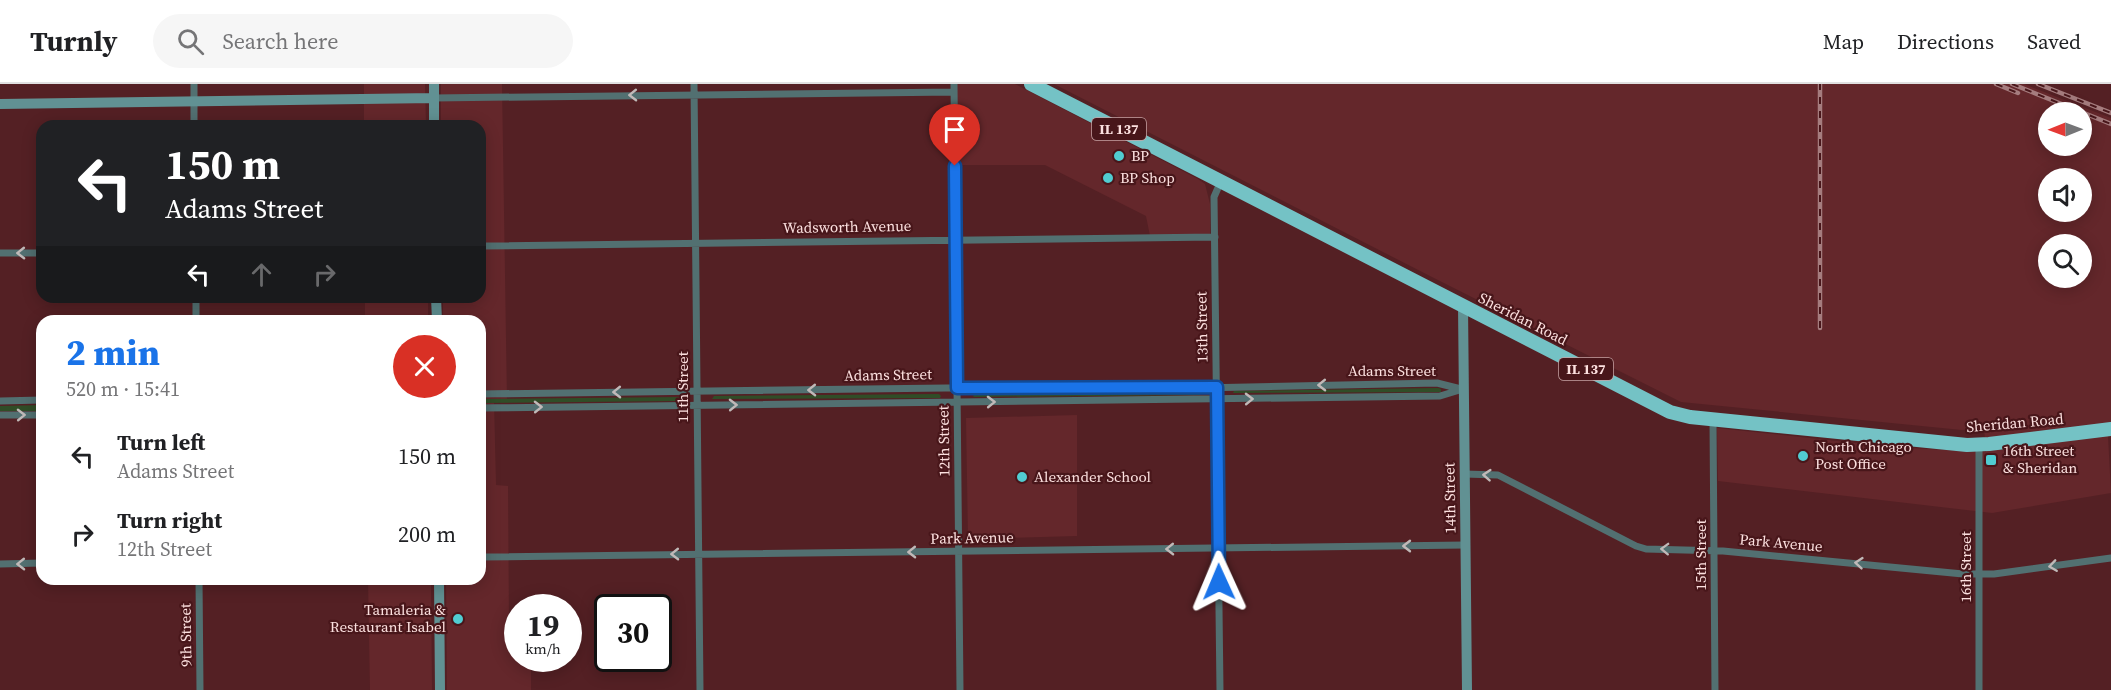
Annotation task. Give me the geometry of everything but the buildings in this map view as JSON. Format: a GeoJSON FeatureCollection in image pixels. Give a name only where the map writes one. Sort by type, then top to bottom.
{"type":"FeatureCollection","features":[{"type":"Feature","properties":{"kind":"highway","name":"Sheridan Road"},"geometry":{"type":"LineString","coordinates":[[1031,84],[1670,412],[1713,420],[1895,439],[1979,445],[2111,429]]}},
{"type":"Feature","properties":{"kind":"street"},"geometry":{"type":"LineString","coordinates":[[194,84],[194,120]]}},
{"type":"Feature","properties":{"kind":"street"},"geometry":{"type":"LineString","coordinates":[[434,84],[434,120]]}},
{"type":"Feature","properties":{"kind":"street","name":"11th Street"},"geometry":{"type":"LineString","coordinates":[[694,84],[700,690]]}},
{"type":"Feature","properties":{"kind":"street"},"geometry":{"type":"LineString","coordinates":[[0,104],[954,88]]}},
{"type":"Feature","properties":{"kind":"street","name":"12th Street"},"geometry":{"type":"LineString","coordinates":[[954,88],[960,690]]}},
{"type":"Feature","properties":{"kind":"street","name":"13th Street"},"geometry":{"type":"LineString","coordinates":[[1220,690],[1214,197],[1221,181]]}},
{"type":"Feature","properties":{"kind":"street","name":"Wadsworth Avenue"},"geometry":{"type":"LineString","coordinates":[[486,246],[1215,237]]}},
{"type":"Feature","properties":{"kind":"street"},"geometry":{"type":"LineString","coordinates":[[0,253],[36,253]]}},
{"type":"Feature","properties":{"kind":"street","name":"14th Street"},"geometry":{"type":"LineString","coordinates":[[1462,306],[1467,690]]}},
{"type":"Feature","properties":{"kind":"street","name":"Adams Street"},"geometry":{"type":"LineString","coordinates":[[486,394],[1437,383],[1463,389]]}},
{"type":"Feature","properties":{"kind":"street","name":"Adams Street"},"geometry":{"type":"LineString","coordinates":[[486,408],[1440,396],[1463,389]]}},
{"type":"Feature","properties":{"kind":"street"},"geometry":{"type":"LineString","coordinates":[[0,401],[36,400]]}},
{"type":"Feature","properties":{"kind":"street"},"geometry":{"type":"LineString","coordinates":[[0,415],[36,415]]}},
{"type":"Feature","properties":{"kind":"street","name":"15th Street"},"geometry":{"type":"LineString","coordinates":[[1713,420],[1715,690]]}},
{"type":"Feature","properties":{"kind":"street","name":"16th Street"},"geometry":{"type":"LineString","coordinates":[[1978,690],[1979,445]]}},
{"type":"Feature","properties":{"kind":"street","name":"Park Avenue"},"geometry":{"type":"LineString","coordinates":[[1464,474],[1498,475],[1646,549],[1714,550],[1979,574],[1994,574],[2111,558]]}},
{"type":"Feature","properties":{"kind":"street","name":"Park Avenue"},"geometry":{"type":"LineString","coordinates":[[486,557],[1465,545]]}},
{"type":"Feature","properties":{"kind":"street"},"geometry":{"type":"LineString","coordinates":[[0,564],[36,563]]}},
{"type":"Feature","properties":{"kind":"street","name":"9th Street"},"geometry":{"type":"LineString","coordinates":[[199,585],[200,690]]}},
{"type":"Feature","properties":{"kind":"street"},"geometry":{"type":"LineString","coordinates":[[439,585],[440,690]]}},
{"type":"Feature","properties":{"kind":"shaded area"},"geometry":{"type":"Polygon","coordinates":[[[364,84],[425,84],[426,120],[364,120],[364,84]]]}},
{"type":"Feature","properties":{"kind":"shaded area"},"geometry":{"type":"Polygon","coordinates":[[[441,84],[502,84],[507,401],[494,401],[496,485],[508,486],[509,594],[504,594],[504,672],[531,672],[531,690],[447,690],[446,585],[486,585],[486,315],[443,315],[443,303],[486,303],[486,120],[441,120],[441,84]]]}},
{"type":"Feature","properties":{"kind":"shaded area"},"geometry":{"type":"Polygon","coordinates":[[[953,84],[1015,84],[1198,179],[1205,184],[1210,204],[1210,238],[1150,236],[1146,216],[1045,165],[954,165],[953,84]]]}},
{"type":"Feature","properties":{"kind":"shaded area"},"geometry":{"type":"Polygon","coordinates":[[[1054,84],[2024,84],[2070,102],[2038,102],[2038,156],[2092,156],[2092,111],[2111,118],[2111,435],[2108,436],[2111,493],[1992,513],[1718,481],[1717,428],[1892,447],[1986,452],[1984,428],[1962,430],[1681,402],[1054,84]]]}},
{"type":"Feature","properties":{"kind":"shaded area"},"geometry":{"type":"Polygon","coordinates":[[[365,303],[428,303],[428,315],[365,315],[365,303]]]}},
{"type":"Feature","properties":{"kind":"shaded area","name":"Alexander School"},"geometry":{"type":"Polygon","coordinates":[[[1077,415],[1077,536],[968,539],[966,418],[1077,415]]]}},
{"type":"Feature","properties":{"kind":"shaded area"},"geometry":{"type":"Polygon","coordinates":[[[368,585],[431,585],[432,690],[370,690],[368,585]]]}},
{"type":"Feature","properties":{"kind":"green space"},"geometry":{"type":"Polygon","coordinates":[[[1438,388],[1441,392],[1233,393],[1234,391],[1438,388]]]}},
{"type":"Feature","properties":{"kind":"green space"},"geometry":{"type":"Polygon","coordinates":[[[1200,391],[1200,395],[973,396],[975,393],[1200,391]]]}},
{"type":"Feature","properties":{"kind":"green space"},"geometry":{"type":"Polygon","coordinates":[[[939,394],[940,398],[712,399],[714,396],[939,394]]]}},
{"type":"Feature","properties":{"kind":"green space"},"geometry":{"type":"Polygon","coordinates":[[[680,397],[682,399],[680,401],[486,403],[486,399],[680,397]]]}},
{"type":"Feature","properties":{"kind":"green space"},"geometry":{"type":"Polygon","coordinates":[[[36,405],[36,411],[0,411],[0,406],[36,405]]]}},
{"type":"Feature","properties":{"kind":"railway"},"geometry":{"type":"LineString","coordinates":[[1820,84],[1820,328]]}},
{"type":"Feature","properties":{"kind":"railway"},"geometry":{"type":"LineString","coordinates":[[1996,84],[2018,93]]}},
{"type":"Feature","properties":{"kind":"railway"},"geometry":{"type":"LineString","coordinates":[[2012,84],[2111,124]]}},
{"type":"Feature","properties":{"kind":"railway"},"geometry":{"type":"LineString","coordinates":[[2038,84],[2111,113]]}},
{"type":"Feature","properties":{"kind":"place","name":"BP"},"geometry":{"type":"Point","coordinates":[1119,156]}},
{"type":"Feature","properties":{"kind":"place","name":"BP Shop"},"geometry":{"type":"Point","coordinates":[1108,178]}},
{"type":"Feature","properties":{"kind":"place","name":"North Chicago Post Office"},"geometry":{"type":"Point","coordinates":[1803,456]}},
{"type":"Feature","properties":{"kind":"place","name":"16th Street & Sheridan"},"geometry":{"type":"Point","coordinates":[1991,460]}},
{"type":"Feature","properties":{"kind":"place","name":"Alexander School"},"geometry":{"type":"Point","coordinates":[1022,477]}},
{"type":"Feature","properties":{"kind":"place","name":"Tamaleria & Restaurant Isabel"},"geometry":{"type":"Point","coordinates":[458,619]}},
{"type":"Feature","properties":{"kind":"route"},"geometry":{"type":"LineString","coordinates":[[955,166],[957,388],[1217,387],[1219,582]]}}]}
